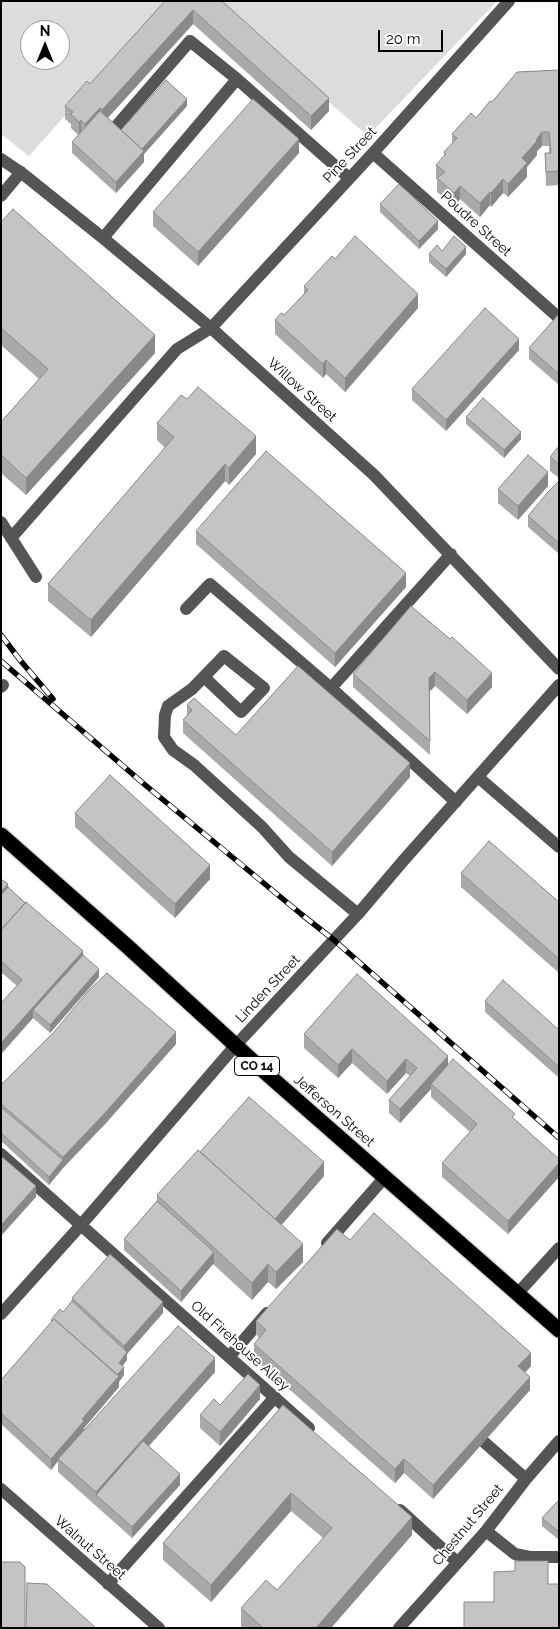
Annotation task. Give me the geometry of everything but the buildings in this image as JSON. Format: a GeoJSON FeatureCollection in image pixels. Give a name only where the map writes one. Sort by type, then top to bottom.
{"type":"FeatureCollection","features":[{"type":"Feature","properties":{"kind":"highway","name":"Jefferson Street"},"geometry":{"type":"LineString","coordinates":[[1,834],[236,1046],[559,1330]]}},
{"type":"Feature","properties":{"kind":"street","name":"Pine Street"},"geometry":{"type":"LineString","coordinates":[[11,538],[177,349],[211,328],[373,152],[508,1]]}},
{"type":"Feature","properties":{"kind":"street"},"geometry":{"type":"LineString","coordinates":[[113,130],[190,41],[237,79],[349,178]]}},
{"type":"Feature","properties":{"kind":"street"},"geometry":{"type":"LineString","coordinates":[[103,238],[237,79]]}},
{"type":"Feature","properties":{"kind":"street","name":"Poudre Street"},"geometry":{"type":"LineString","coordinates":[[373,152],[559,318]]}},
{"type":"Feature","properties":{"kind":"street","name":"Willow Street"},"geometry":{"type":"LineString","coordinates":[[1,159],[21,172],[211,328],[374,475],[559,669]]}},
{"type":"Feature","properties":{"kind":"street"},"geometry":{"type":"LineString","coordinates":[[1,196],[21,172]]}},
{"type":"Feature","properties":{"kind":"street"},"geometry":{"type":"LineString","coordinates":[[1,522],[36,577]]}},
{"type":"Feature","properties":{"kind":"street"},"geometry":{"type":"LineString","coordinates":[[331,688],[451,554]]}},
{"type":"Feature","properties":{"kind":"street"},"geometry":{"type":"LineString","coordinates":[[186,609],[210,584],[331,688],[456,802]]}},
{"type":"Feature","properties":{"kind":"street"},"geometry":{"type":"LineString","coordinates":[[204,678],[241,712],[264,688],[224,656],[192,689],[168,706],[164,715],[164,738],[173,750],[194,765],[249,815],[289,857],[358,914]]}},
{"type":"Feature","properties":{"kind":"street","name":"Linden Street"},"geometry":{"type":"LineString","coordinates":[[1,1314],[236,1046],[358,914],[559,685]]}},
{"type":"Feature","properties":{"kind":"street"},"geometry":{"type":"LineString","coordinates":[[478,777],[559,847]]}},
{"type":"Feature","properties":{"kind":"street","name":"Old Firehouse Alley"},"geometry":{"type":"LineString","coordinates":[[1,1154],[318,1436]]}},
{"type":"Feature","properties":{"kind":"street"},"geometry":{"type":"LineString","coordinates":[[319,1253],[385,1177]]}},
{"type":"Feature","properties":{"kind":"street"},"geometry":{"type":"LineString","coordinates":[[518,1293],[559,1248]]}},
{"type":"Feature","properties":{"kind":"street"},"geometry":{"type":"LineString","coordinates":[[229,1356],[274,1305]]}},
{"type":"Feature","properties":{"kind":"street"},"geometry":{"type":"LineString","coordinates":[[108,1584],[275,1397]]}},
{"type":"Feature","properties":{"kind":"street","name":"Chestnut Street"},"geometry":{"type":"LineString","coordinates":[[399,1628],[486,1531],[526,1479],[559,1441]]}},
{"type":"Feature","properties":{"kind":"street"},"geometry":{"type":"LineString","coordinates":[[484,1442],[526,1479]]}},
{"type":"Feature","properties":{"kind":"street","name":"Walnut Street"},"geometry":{"type":"LineString","coordinates":[[1,1489],[159,1628]]}},
{"type":"Feature","properties":{"kind":"street"},"geometry":{"type":"LineString","coordinates":[[390,1502],[457,1562]]}},
{"type":"Feature","properties":{"kind":"street"},"geometry":{"type":"LineString","coordinates":[[486,1531],[515,1554],[530,1557],[559,1557]]}},
{"type":"Feature","properties":{"kind":"shaded area"},"geometry":{"type":"Polygon","coordinates":[[[1,1],[167,1],[29,156],[1,134],[1,1]]]}},
{"type":"Feature","properties":{"kind":"shaded area"},"geometry":{"type":"Polygon","coordinates":[[[212,1],[497,1],[368,136],[212,1]]]}},
{"type":"Feature","properties":{"kind":"railway"},"geometry":{"type":"LineString","coordinates":[[1,635],[53,699]]}},
{"type":"Feature","properties":{"kind":"railway"},"geometry":{"type":"LineString","coordinates":[[1,661],[144,784],[334,940],[559,1138]]}}]}
